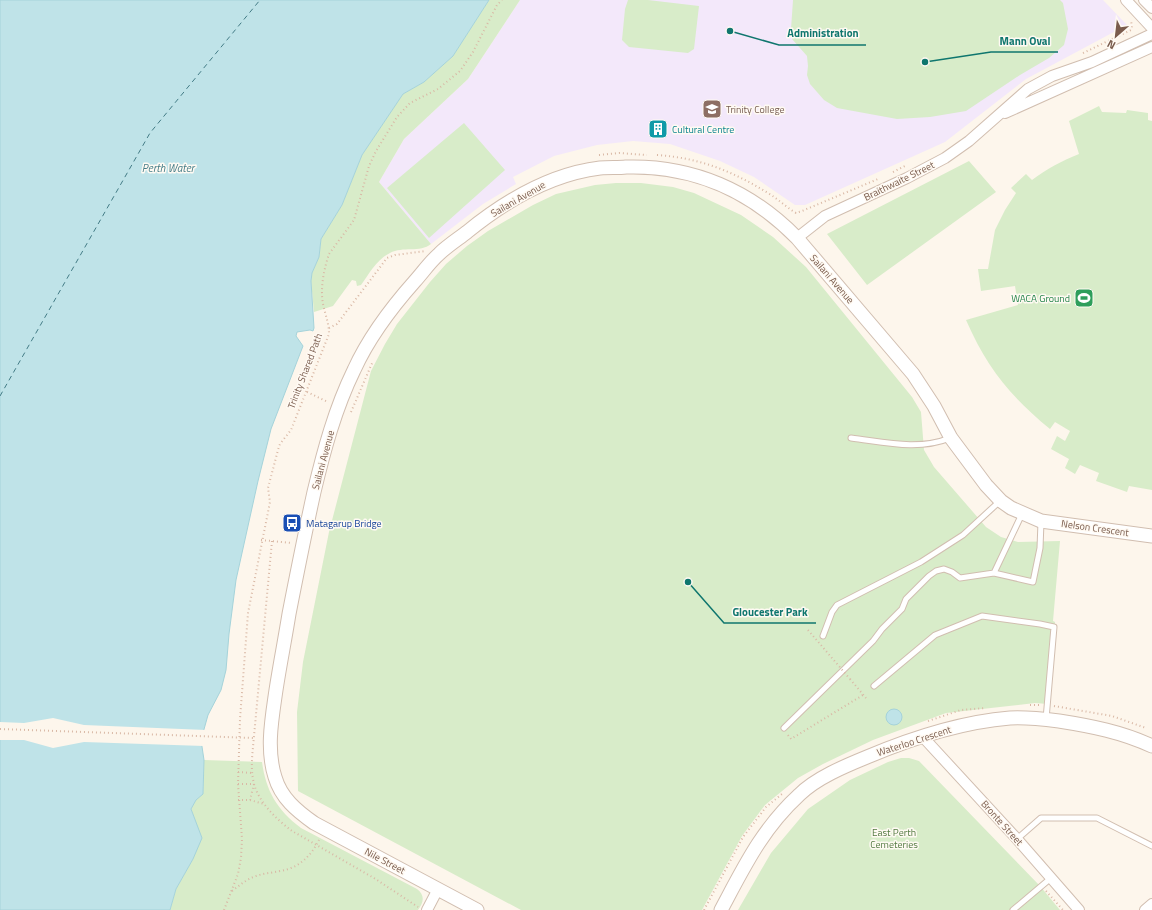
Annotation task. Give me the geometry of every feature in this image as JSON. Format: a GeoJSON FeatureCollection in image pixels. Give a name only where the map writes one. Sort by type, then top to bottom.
{"type":"FeatureCollection","features":[{"type":"Feature","properties":{"kind":"street"},"geometry":{"type":"LineString","coordinates":[[1126,0],[1152,28]]}},
{"type":"Feature","properties":{"kind":"street"},"geometry":{"type":"LineString","coordinates":[[1144,0],[1152,8]]}},
{"type":"Feature","properties":{"kind":"street","name":"Braithwaite Street"},"geometry":{"type":"LineString","coordinates":[[797,238],[825,216],[907,178],[945,158],[969,141],[1028,89],[1046,79],[1092,62],[1152,34]]}},
{"type":"Feature","properties":{"kind":"street","name":"Braithwaite Street"},"geometry":{"type":"LineString","coordinates":[[998,116],[1152,47]]}},
{"type":"Feature","properties":{"kind":"street","name":"Sailani Avenue"},"geometry":{"type":"LineString","coordinates":[[294,808],[283,794],[275,778],[270,745],[273,708],[302,544],[330,431],[347,385],[364,350],[383,320],[397,301],[439,253],[474,226],[509,202],[537,186],[569,175],[600,168],[638,167],[677,170],[706,178],[728,187],[764,209],[781,222],[797,238],[913,374],[934,406],[951,438],[986,485],[1001,501],[1011,508],[1022,514],[1047,522]]}},
{"type":"Feature","properties":{"kind":"street","name":"Nelson Crescent"},"geometry":{"type":"LineString","coordinates":[[1047,522],[1152,536]]}},
{"type":"Feature","properties":{"kind":"street","name":"Nelson Crescent"},"geometry":{"type":"LineString","coordinates":[[1137,534],[1152,542]]}},
{"type":"Feature","properties":{"kind":"street","name":"Waterloo Crescent"},"geometry":{"type":"LineString","coordinates":[[722,910],[752,853],[768,828],[800,793],[825,777],[854,762],[893,746],[953,728],[1011,718],[1081,724],[1116,731],[1152,744]]}},
{"type":"Feature","properties":{"kind":"street","name":"Bronte Street"},"geometry":{"type":"LineString","coordinates":[[923,737],[1017,839],[1079,910]]}},
{"type":"Feature","properties":{"kind":"street","name":"Nile Street"},"geometry":{"type":"LineString","coordinates":[[294,808],[314,823],[478,910]]}},
{"type":"Feature","properties":{"kind":"street"},"geometry":{"type":"LineString","coordinates":[[424,909],[438,889]]}},
{"type":"Feature","properties":{"kind":"street"},"geometry":{"type":"LineString","coordinates":[[1145,910],[1152,904]]}},
{"type":"Feature","properties":{"kind":"lane"},"geometry":{"type":"LineString","coordinates":[[851,438],[918,446],[951,438]]}},
{"type":"Feature","properties":{"kind":"lane"},"geometry":{"type":"LineString","coordinates":[[823,636],[832,612],[837,605],[921,562],[963,535],[1001,501]]}},
{"type":"Feature","properties":{"kind":"lane"},"geometry":{"type":"LineString","coordinates":[[994,573],[1022,514]]}},
{"type":"Feature","properties":{"kind":"lane"},"geometry":{"type":"LineString","coordinates":[[784,728],[874,641],[882,629],[902,609],[906,599],[936,571],[944,569],[952,572],[960,578],[994,573],[1033,582],[1040,548],[1040,527],[1047,522]]}},
{"type":"Feature","properties":{"kind":"lane"},"geometry":{"type":"LineString","coordinates":[[874,686],[935,635],[982,616],[1040,624],[1054,627],[1046,720]]}},
{"type":"Feature","properties":{"kind":"lane"},"geometry":{"type":"LineString","coordinates":[[1017,839],[1041,818],[1097,818],[1152,846]]}},
{"type":"Feature","properties":{"kind":"lane"},"geometry":{"type":"LineString","coordinates":[[1013,910],[1051,878]]}},
{"type":"Feature","properties":{"kind":"path","name":"Trinity Shared Path"},"geometry":{"type":"LineString","coordinates":[[224,910],[238,874],[241,858],[242,839],[238,800],[238,772],[248,612],[261,540],[270,502],[268,488],[278,450],[280,444],[291,430],[329,334],[322,298],[327,260],[329,254],[354,220],[369,166],[376,151],[397,117],[410,103],[438,89],[460,71],[473,52],[502,0]]}},
{"type":"Feature","properties":{"kind":"path"},"geometry":{"type":"LineString","coordinates":[[1078,56],[1131,30],[1131,21]]}},
{"type":"Feature","properties":{"kind":"path"},"geometry":{"type":"LineString","coordinates":[[594,156],[635,153],[698,160],[748,181],[770,194],[796,213],[882,177]]}},
{"type":"Feature","properties":{"kind":"path"},"geometry":{"type":"LineString","coordinates":[[887,175],[908,165]]}},
{"type":"Feature","properties":{"kind":"path"},"geometry":{"type":"LineString","coordinates":[[329,328],[337,324],[387,258],[429,249]]}},
{"type":"Feature","properties":{"kind":"path"},"geometry":{"type":"LineString","coordinates":[[351,412],[375,356]]}},
{"type":"Feature","properties":{"kind":"path"},"geometry":{"type":"LineString","coordinates":[[306,392],[329,402]]}},
{"type":"Feature","properties":{"kind":"path"},"geometry":{"type":"LineString","coordinates":[[261,540],[302,544]]}},
{"type":"Feature","properties":{"kind":"path"},"geometry":{"type":"LineString","coordinates":[[272,541],[253,738],[252,773],[256,789],[265,804],[288,829],[374,878],[409,902],[424,909]]}},
{"type":"Feature","properties":{"kind":"path"},"geometry":{"type":"LineString","coordinates":[[808,630],[866,698]]}},
{"type":"Feature","properties":{"kind":"path"},"geometry":{"type":"LineString","coordinates":[[791,738],[863,695]]}},
{"type":"Feature","properties":{"kind":"path"},"geometry":{"type":"LineString","coordinates":[[1025,705],[1047,705],[1112,716],[1146,728]]}},
{"type":"Feature","properties":{"kind":"path"},"geometry":{"type":"LineString","coordinates":[[927,721],[961,710],[991,707]]}},
{"type":"Feature","properties":{"kind":"path"},"geometry":{"type":"LineString","coordinates":[[0,730],[253,738]]}},
{"type":"Feature","properties":{"kind":"path"},"geometry":{"type":"LineString","coordinates":[[238,772],[252,773]]}},
{"type":"Feature","properties":{"kind":"path"},"geometry":{"type":"LineString","coordinates":[[238,784],[254,784]]}},
{"type":"Feature","properties":{"kind":"path"},"geometry":{"type":"LineString","coordinates":[[250,800],[254,784]]}},
{"type":"Feature","properties":{"kind":"path"},"geometry":{"type":"LineString","coordinates":[[704,910],[743,838],[766,807],[784,792]]}},
{"type":"Feature","properties":{"kind":"path"},"geometry":{"type":"LineString","coordinates":[[238,800],[250,800],[265,804]]}},
{"type":"Feature","properties":{"kind":"path"},"geometry":{"type":"LineString","coordinates":[[231,891],[251,878],[265,873],[283,871],[295,867],[306,859],[321,837]]}},
{"type":"Feature","properties":{"kind":"path"},"geometry":{"type":"LineString","coordinates":[[1040,886],[1062,910]]}},
{"type":"Feature","properties":{"kind":"shaded area","name":"Trinity College"},"geometry":{"type":"Polygon","coordinates":[[[520,0],[1103,0],[1127,25],[1026,79],[945,142],[805,205],[795,205],[754,177],[720,161],[670,144],[633,141],[597,145],[554,156],[513,177],[516,184],[483,204],[431,244],[379,182],[404,139],[468,79],[520,0]]]}},
{"type":"Feature","properties":{"kind":"green space"},"geometry":{"type":"Polygon","coordinates":[[[489,0],[520,0],[468,79],[404,139],[379,182],[431,244],[427,247],[400,250],[390,253],[381,259],[361,285],[357,286],[356,281],[352,280],[333,306],[314,312],[311,281],[312,273],[319,257],[321,239],[342,205],[362,155],[403,94],[424,82],[453,56],[489,0]]]}},
{"type":"Feature","properties":{"kind":"green space"},"geometry":{"type":"Polygon","coordinates":[[[628,0],[648,0],[699,6],[694,49],[688,53],[629,47],[622,40],[625,9],[628,0]]]}},
{"type":"Feature","properties":{"kind":"green space"},"geometry":{"type":"Polygon","coordinates":[[[793,0],[1060,0],[1063,3],[1068,29],[1064,45],[1049,58],[1020,75],[966,111],[930,117],[897,119],[837,108],[824,100],[810,84],[807,75],[807,56],[792,39],[791,29],[793,0]]]}},
{"type":"Feature","properties":{"kind":"green space","name":"WACA Ground"},"geometry":{"type":"Polygon","coordinates":[[[1099,106],[1102,112],[1126,113],[1127,110],[1148,113],[1148,120],[1152,121],[1152,490],[1129,486],[1127,492],[1096,481],[1099,473],[1080,465],[1075,474],[1065,468],[1069,459],[1051,449],[1057,436],[1065,441],[1070,431],[1055,422],[1050,429],[1011,393],[982,353],[966,320],[1018,305],[1015,286],[981,291],[978,269],[988,269],[995,230],[1016,193],[1011,188],[1026,174],[1032,180],[1066,159],[1079,154],[1069,121],[1099,106]]]}},
{"type":"Feature","properties":{"kind":"green space"},"geometry":{"type":"Polygon","coordinates":[[[464,123],[505,170],[429,238],[387,188],[464,123]]]}},
{"type":"Feature","properties":{"kind":"green space"},"geometry":{"type":"Polygon","coordinates":[[[969,161],[996,192],[867,285],[827,234],[969,161]]]}},
{"type":"Feature","properties":{"kind":"green space"},"geometry":{"type":"Polygon","coordinates":[[[641,183],[673,187],[694,193],[741,215],[773,237],[806,267],[912,397],[921,412],[924,450],[934,467],[986,527],[1001,537],[1018,542],[1060,541],[1048,704],[1035,703],[946,713],[873,740],[798,778],[765,805],[742,836],[702,910],[521,910],[298,791],[297,712],[303,662],[329,532],[371,371],[397,324],[446,264],[488,231],[533,205],[556,194],[595,185],[641,183]]]}},
{"type":"Feature","properties":{"kind":"green space","name":"East Perth Cemeteries"},"geometry":{"type":"Polygon","coordinates":[[[901,758],[909,758],[919,761],[1040,886],[1060,910],[738,910],[771,853],[808,809],[850,780],[888,762],[901,758]]]}},
{"type":"Feature","properties":{"kind":"green space"},"geometry":{"type":"Polygon","coordinates":[[[204,760],[262,762],[266,782],[274,799],[285,814],[301,828],[420,891],[423,899],[418,910],[170,910],[176,889],[193,859],[196,823],[191,809],[196,800],[203,794],[204,760]]]}},
{"type":"Feature","properties":{"kind":"water","name":"Perth Water"},"geometry":{"type":"Polygon","coordinates":[[[0,0],[489,0],[453,56],[424,82],[403,94],[362,155],[342,205],[321,239],[319,257],[312,273],[311,281],[314,328],[313,331],[297,332],[296,336],[303,346],[271,429],[236,580],[226,670],[221,690],[208,715],[201,740],[204,760],[203,794],[196,800],[191,809],[202,838],[193,859],[176,889],[170,910],[0,910],[0,0]]]}},
{"type":"Feature","properties":{"kind":"water"},"geometry":{"type":"Polygon","coordinates":[[[894,709],[900,711],[902,717],[900,723],[894,725],[888,723],[886,717],[888,711],[894,709]]]}},
{"type":"Feature","properties":{"kind":"pier"},"geometry":{"type":"Polygon","coordinates":[[[53,718],[84,725],[206,730],[203,740],[204,746],[84,742],[53,748],[24,740],[0,740],[0,722],[24,723],[53,718]]]}},
{"type":"Feature","properties":{"kind":"ferry route"},"geometry":{"type":"LineString","coordinates":[[0,396],[150,133],[260,0]]}},
{"type":"Feature","properties":{"kind":"place","name":"Administration"},"geometry":{"type":"Point","coordinates":[730,31]}},
{"type":"Feature","properties":{"kind":"place","name":"Mann Oval"},"geometry":{"type":"Point","coordinates":[925,62]}},
{"type":"Feature","properties":{"kind":"place","name":"Trinity College"},"geometry":{"type":"Point","coordinates":[712,109]}},
{"type":"Feature","properties":{"kind":"place","name":"Cultural Centre"},"geometry":{"type":"Point","coordinates":[658,129]}},
{"type":"Feature","properties":{"kind":"place","name":"WACA Ground"},"geometry":{"type":"Point","coordinates":[1084,298]}},
{"type":"Feature","properties":{"kind":"place","name":"Matagarup Bridge"},"geometry":{"type":"Point","coordinates":[292,523]}},
{"type":"Feature","properties":{"kind":"place","name":"Gloucester Park"},"geometry":{"type":"Point","coordinates":[688,582]}}]}
